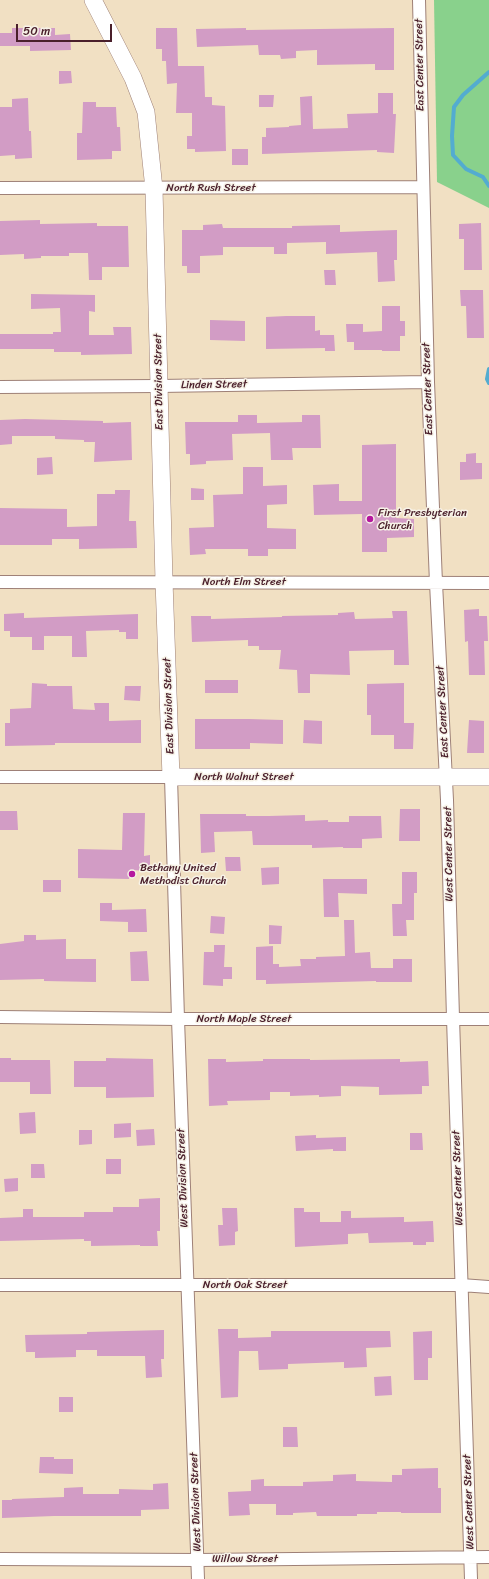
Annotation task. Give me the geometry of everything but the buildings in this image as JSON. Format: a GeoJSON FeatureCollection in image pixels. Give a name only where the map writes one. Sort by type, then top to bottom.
{"type":"FeatureCollection","features":[{"type":"Feature","properties":{"kind":"street","name":"East Division Street"},"geometry":{"type":"LineString","coordinates":[[93,0],[133,78],[146,112],[154,189],[164,581],[171,777]]}},
{"type":"Feature","properties":{"kind":"street","name":"East Center Street"},"geometry":{"type":"LineString","coordinates":[[419,0],[428,382],[446,777]]}},
{"type":"Feature","properties":{"kind":"street","name":"North Rush Street"},"geometry":{"type":"LineString","coordinates":[[0,188],[154,189],[423,187]]}},
{"type":"Feature","properties":{"kind":"street","name":"Linden Street"},"geometry":{"type":"LineString","coordinates":[[0,387],[428,382]]}},
{"type":"Feature","properties":{"kind":"street","name":"North Elm Street"},"geometry":{"type":"LineString","coordinates":[[0,582],[164,581],[489,583]]}},
{"type":"Feature","properties":{"kind":"street","name":"North Walnut Street"},"geometry":{"type":"LineString","coordinates":[[0,777],[489,777]]}},
{"type":"Feature","properties":{"kind":"street","name":"West Division Street"},"geometry":{"type":"LineString","coordinates":[[171,777],[198,1579]]}},
{"type":"Feature","properties":{"kind":"street","name":"West Center Street"},"geometry":{"type":"LineString","coordinates":[[446,777],[452,1018],[471,1579]]}},
{"type":"Feature","properties":{"kind":"street","name":"North Maple Street"},"geometry":{"type":"LineString","coordinates":[[0,1017],[178,1019],[489,1019]]}},
{"type":"Feature","properties":{"kind":"street","name":"North Oak Street"},"geometry":{"type":"LineString","coordinates":[[0,1285],[489,1287]]}},
{"type":"Feature","properties":{"kind":"street","name":"Willow Street"},"geometry":{"type":"LineString","coordinates":[[0,1559],[198,1560],[489,1557]]}},
{"type":"Feature","properties":{"kind":"green space"},"geometry":{"type":"Polygon","coordinates":[[[434,0],[489,0],[489,208],[437,182],[434,0]]]}},
{"type":"Feature","properties":{"kind":"waterway"},"geometry":{"type":"LineString","coordinates":[[489,72],[463,95],[454,107],[452,136],[453,155],[466,169],[483,177],[489,186]]}},
{"type":"Feature","properties":{"kind":"waterway"},"geometry":{"type":"LineString","coordinates":[[489,369],[487,379],[489,383]]}},
{"type":"Feature","properties":{"kind":"place","name":"First Presbyterian Church"},"geometry":{"type":"Point","coordinates":[370,519]}},
{"type":"Feature","properties":{"kind":"place","name":"Bethany United Methodist Church"},"geometry":{"type":"Point","coordinates":[132,874]}}]}
